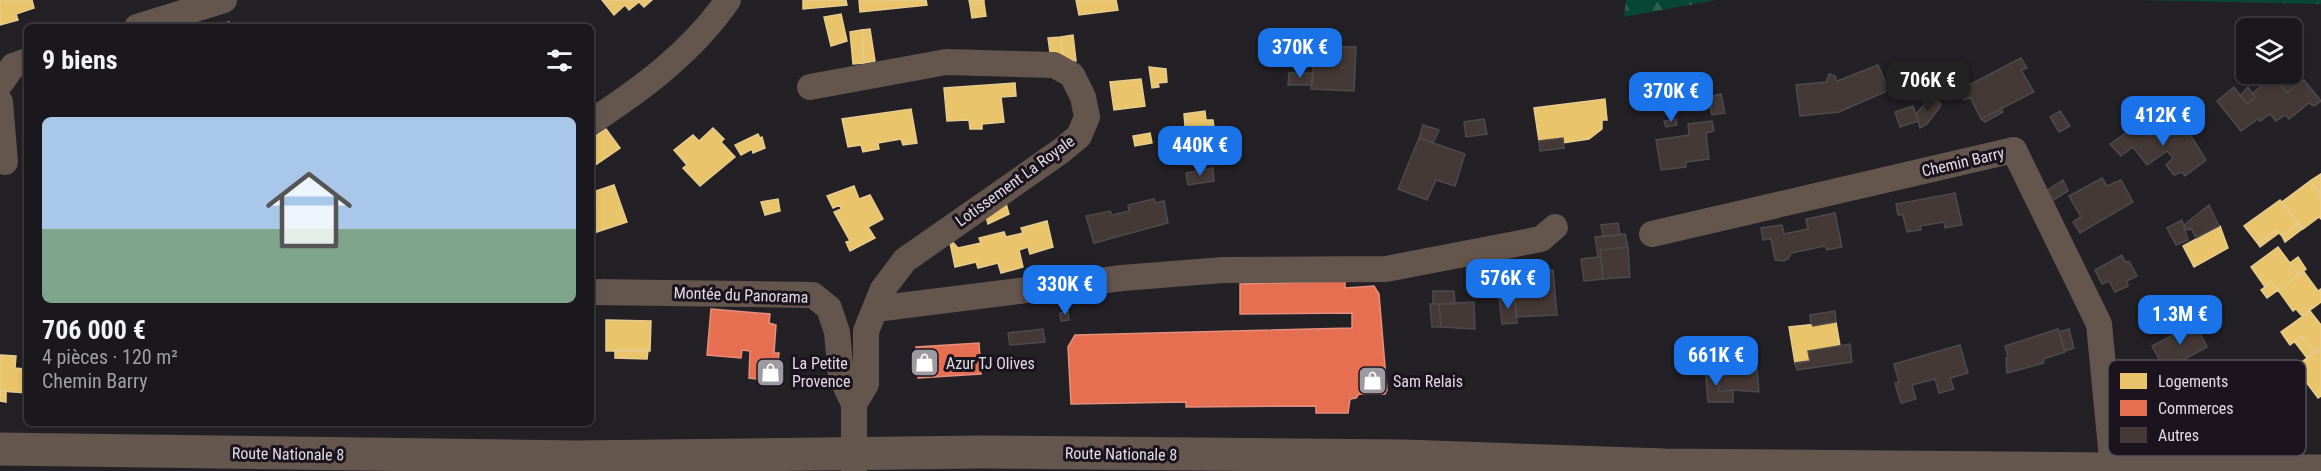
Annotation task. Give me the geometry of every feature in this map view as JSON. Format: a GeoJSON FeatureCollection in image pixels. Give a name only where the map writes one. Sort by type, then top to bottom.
{"type":"FeatureCollection","features":[{"type":"Feature","properties":{"kind":"main road","name":"Route Nationale 8"},"geometry":{"type":"LineString","coordinates":[[0,449],[114,461],[576,457],[861,465],[1341,464],[1404,456],[1665,465],[2321,471]]}},
{"type":"Feature","properties":{"kind":"main road","name":"Route Nationale 8"},"geometry":{"type":"LineString","coordinates":[[1500,471],[1665,465]]}},
{"type":"Feature","properties":{"kind":"street"},"geometry":{"type":"LineString","coordinates":[[147,24],[224,0]]}},
{"type":"Feature","properties":{"kind":"street"},"geometry":{"type":"LineString","coordinates":[[594,120],[618,105],[678,57],[728,0]]}},
{"type":"Feature","properties":{"kind":"street"},"geometry":{"type":"LineString","coordinates":[[0,84],[13,66],[24,62]]}},
{"type":"Feature","properties":{"kind":"street","name":"Lotissement La Royale"},"geometry":{"type":"LineString","coordinates":[[810,87],[946,62],[1054,65],[1072,75],[1083,97],[1087,117],[1079,136],[1061,151],[905,260],[883,289],[866,331],[866,384],[854,404]]}},
{"type":"Feature","properties":{"kind":"street"},"geometry":{"type":"LineString","coordinates":[[0,102],[10,162]]}},
{"type":"Feature","properties":{"kind":"street","name":"Chemin Barry"},"geometry":{"type":"LineString","coordinates":[[1652,234],[2014,150],[2099,324],[2108,417]]}},
{"type":"Feature","properties":{"kind":"street"},"geometry":{"type":"LineString","coordinates":[[875,309],[1144,276],[1223,270],[1386,269],[1542,239],[1555,227]]}},
{"type":"Feature","properties":{"kind":"street","name":"Montée du Panorama"},"geometry":{"type":"LineString","coordinates":[[594,292],[813,296],[829,308],[837,332],[841,376],[854,404],[861,465]]}},
{"type":"Feature","properties":{"kind":"street","name":"Chemin Barry"},"geometry":{"type":"LineString","coordinates":[[2112,456],[2113,469]]}},
{"type":"Feature","properties":{"kind":"green space"},"geometry":{"type":"Polygon","coordinates":[[[1626,0],[1716,0],[1624,17],[1626,0]]]}},
{"type":"Feature","properties":{"kind":"green space"},"geometry":{"type":"Polygon","coordinates":[[[2135,0],[2321,0],[2321,4],[2135,0]]]}},
{"type":"Feature","properties":{"kind":"building: Logements"},"geometry":{"type":"Polygon","coordinates":[[[0,0],[32,0],[34,8],[16,14],[18,20],[0,25],[0,0]]]}},
{"type":"Feature","properties":{"kind":"building: Logements"},"geometry":{"type":"Polygon","coordinates":[[[602,0],[652,0],[644,7],[639,2],[629,10],[625,5],[614,15],[602,0]]]}},
{"type":"Feature","properties":{"kind":"building: Logements"},"geometry":{"type":"Polygon","coordinates":[[[803,0],[846,0],[847,5],[803,9],[803,0]]]}},
{"type":"Feature","properties":{"kind":"building: Logements"},"geometry":{"type":"Polygon","coordinates":[[[859,0],[926,0],[927,5],[860,12],[859,0]]]}},
{"type":"Feature","properties":{"kind":"building: Logements"},"geometry":{"type":"Polygon","coordinates":[[[969,0],[984,0],[984,3],[970,5],[969,0]]]}},
{"type":"Feature","properties":{"kind":"building: Logements"},"geometry":{"type":"Polygon","coordinates":[[[1076,0],[1116,0],[1118,10],[1079,15],[1076,0]]]}},
{"type":"Feature","properties":{"kind":"building: Logements"},"geometry":{"type":"Polygon","coordinates":[[[984,3],[986,16],[972,18],[970,5],[984,3]]]}},
{"type":"Feature","properties":{"kind":"building: Logements"},"geometry":{"type":"Polygon","coordinates":[[[841,14],[847,41],[831,46],[824,17],[841,14]]]}},
{"type":"Feature","properties":{"kind":"building: Logements"},"geometry":{"type":"Polygon","coordinates":[[[870,29],[875,61],[864,63],[862,30],[870,29]]]}},
{"type":"Feature","properties":{"kind":"building: Logements"},"geometry":{"type":"Polygon","coordinates":[[[862,30],[864,63],[853,64],[850,32],[862,30]]]}},
{"type":"Feature","properties":{"kind":"building: Logements"},"geometry":{"type":"Polygon","coordinates":[[[1073,35],[1076,61],[1063,60],[1061,37],[1073,35]]]}},
{"type":"Feature","properties":{"kind":"building: Logements"},"geometry":{"type":"Polygon","coordinates":[[[1061,37],[1063,60],[1051,59],[1048,38],[1061,37]]]}},
{"type":"Feature","properties":{"kind":"building: Logements"},"geometry":{"type":"Polygon","coordinates":[[[1149,67],[1166,69],[1167,82],[1158,83],[1159,87],[1152,88],[1149,67]]]}},
{"type":"Feature","properties":{"kind":"building: Logements"},"geometry":{"type":"Polygon","coordinates":[[[1141,79],[1145,106],[1114,110],[1110,82],[1141,79]]]}},
{"type":"Feature","properties":{"kind":"building: Logements"},"geometry":{"type":"Polygon","coordinates":[[[1015,83],[1016,96],[1001,97],[1004,122],[982,124],[982,129],[970,129],[969,120],[947,121],[944,88],[1015,83]]]}},
{"type":"Feature","properties":{"kind":"building: Logements"},"geometry":{"type":"Polygon","coordinates":[[[1605,99],[1607,120],[1602,120],[1602,129],[1589,139],[1563,143],[1563,138],[1539,141],[1534,108],[1605,99]]]}},
{"type":"Feature","properties":{"kind":"building: Logements"},"geometry":{"type":"Polygon","coordinates":[[[911,109],[917,143],[903,145],[901,139],[878,143],[879,149],[863,152],[861,145],[848,147],[842,119],[911,109]]]}},
{"type":"Feature","properties":{"kind":"building: Logements"},"geometry":{"type":"Polygon","coordinates":[[[1205,111],[1206,120],[1213,120],[1216,142],[1206,144],[1207,157],[1188,160],[1184,114],[1205,111]]]}},
{"type":"Feature","properties":{"kind":"building: Logements"},"geometry":{"type":"Polygon","coordinates":[[[713,128],[724,139],[721,142],[735,157],[700,186],[683,168],[687,165],[674,150],[693,135],[699,141],[713,128]]]}},
{"type":"Feature","properties":{"kind":"building: Logements"},"geometry":{"type":"Polygon","coordinates":[[[606,129],[620,148],[594,166],[594,137],[606,129]]]}},
{"type":"Feature","properties":{"kind":"building: Logements"},"geometry":{"type":"Polygon","coordinates":[[[1150,133],[1152,143],[1135,146],[1133,136],[1150,133]]]}},
{"type":"Feature","properties":{"kind":"building: Logements"},"geometry":{"type":"Polygon","coordinates":[[[758,134],[760,138],[762,137],[765,148],[753,153],[752,149],[741,155],[735,145],[758,134]]]}},
{"type":"Feature","properties":{"kind":"building: Logements"},"geometry":{"type":"Polygon","coordinates":[[[2321,174],[2321,196],[2310,181],[2321,174]]]}},
{"type":"Feature","properties":{"kind":"building: Logements"},"geometry":{"type":"Polygon","coordinates":[[[2310,181],[2321,196],[2321,219],[2319,217],[2303,229],[2282,202],[2310,181]]]}},
{"type":"Feature","properties":{"kind":"building: Logements"},"geometry":{"type":"Polygon","coordinates":[[[614,185],[627,222],[594,233],[594,202],[596,202],[594,192],[614,185]]]}},
{"type":"Feature","properties":{"kind":"building: Logements"},"geometry":{"type":"Polygon","coordinates":[[[854,186],[859,199],[870,195],[883,219],[868,227],[875,238],[850,251],[846,242],[850,241],[834,212],[841,209],[840,205],[833,208],[827,196],[854,186]]]}},
{"type":"Feature","properties":{"kind":"building: Logements"},"geometry":{"type":"Polygon","coordinates":[[[23,190],[24,190],[24,217],[23,190]]]}},
{"type":"Feature","properties":{"kind":"building: Logements"},"geometry":{"type":"Polygon","coordinates":[[[778,199],[780,211],[765,215],[761,202],[778,199]]]}},
{"type":"Feature","properties":{"kind":"building: Logements"},"geometry":{"type":"Polygon","coordinates":[[[1005,200],[1009,214],[988,224],[985,213],[1005,200]]]}},
{"type":"Feature","properties":{"kind":"building: Logements"},"geometry":{"type":"Polygon","coordinates":[[[2280,200],[2298,224],[2282,236],[2276,230],[2258,244],[2244,226],[2280,200]]]}},
{"type":"Feature","properties":{"kind":"building: Logements"},"geometry":{"type":"Polygon","coordinates":[[[1047,221],[1053,247],[1030,254],[1028,247],[1019,250],[1023,267],[1001,273],[998,263],[978,268],[976,262],[955,267],[949,238],[958,248],[981,243],[979,238],[1004,232],[1006,237],[1023,233],[1021,228],[1047,221]]]}},
{"type":"Feature","properties":{"kind":"building: Logements"},"geometry":{"type":"Polygon","coordinates":[[[2298,224],[2302,229],[2285,242],[2282,236],[2298,224]]]}},
{"type":"Feature","properties":{"kind":"building: Logements"},"geometry":{"type":"Polygon","coordinates":[[[2220,226],[2228,248],[2194,267],[2183,246],[2220,226]]]}},
{"type":"Feature","properties":{"kind":"building: Logements"},"geometry":{"type":"Polygon","coordinates":[[[2276,230],[2279,233],[2260,247],[2258,244],[2276,230]]]}},
{"type":"Feature","properties":{"kind":"building: Logements"},"geometry":{"type":"Polygon","coordinates":[[[2278,247],[2299,275],[2278,290],[2272,282],[2265,287],[2251,267],[2278,247]]]}},
{"type":"Feature","properties":{"kind":"building: Logements"},"geometry":{"type":"Polygon","coordinates":[[[2298,257],[2306,269],[2299,275],[2290,263],[2298,257]]]}},
{"type":"Feature","properties":{"kind":"building: Logements"},"geometry":{"type":"Polygon","coordinates":[[[2304,272],[2318,291],[2321,289],[2321,302],[2302,316],[2296,309],[2293,311],[2278,290],[2304,272]]]}},
{"type":"Feature","properties":{"kind":"building: Logements"},"geometry":{"type":"Polygon","coordinates":[[[2272,282],[2278,290],[2267,298],[2261,290],[2272,282]]]}},
{"type":"Feature","properties":{"kind":"building: Logements"},"geometry":{"type":"Polygon","coordinates":[[[2310,311],[2321,325],[2321,348],[2314,353],[2302,336],[2290,345],[2281,332],[2310,311]]]}},
{"type":"Feature","properties":{"kind":"building: Logements"},"geometry":{"type":"Polygon","coordinates":[[[606,320],[651,321],[650,351],[606,351],[606,320]]]}},
{"type":"Feature","properties":{"kind":"building: Logements"},"geometry":{"type":"Polygon","coordinates":[[[1836,322],[1840,346],[1808,351],[1810,361],[1795,363],[1789,327],[1836,322]]]}},
{"type":"Feature","properties":{"kind":"building: Logements"},"geometry":{"type":"Polygon","coordinates":[[[2302,336],[2314,353],[2307,358],[2294,341],[2302,336]]]}},
{"type":"Feature","properties":{"kind":"building: Logements"},"geometry":{"type":"Polygon","coordinates":[[[2321,348],[2321,396],[2318,398],[2306,382],[2305,360],[2321,348]]]}},
{"type":"Feature","properties":{"kind":"building: Logements"},"geometry":{"type":"Polygon","coordinates":[[[615,350],[648,350],[647,359],[615,358],[615,350]]]}},
{"type":"Feature","properties":{"kind":"building: Logements"},"geometry":{"type":"Polygon","coordinates":[[[0,355],[16,356],[15,368],[24,369],[24,393],[0,391],[0,355]]]}},
{"type":"Feature","properties":{"kind":"building: Logements"},"geometry":{"type":"Polygon","coordinates":[[[0,391],[6,391],[6,402],[0,401],[0,391]]]}},
{"type":"Feature","properties":{"kind":"building: Commerces"},"geometry":{"type":"Polygon","coordinates":[[[1345,281],[1345,288],[1374,286],[1379,294],[1387,390],[1385,394],[1359,394],[1356,398],[1350,399],[1348,413],[1316,413],[1316,406],[1186,407],[1186,402],[1071,404],[1068,347],[1075,335],[1352,328],[1352,313],[1240,314],[1240,284],[1345,281]]]}},
{"type":"Feature","properties":{"kind":"building: Commerces"},"geometry":{"type":"Polygon","coordinates":[[[711,309],[770,314],[769,323],[776,325],[774,353],[779,353],[776,381],[749,378],[750,351],[742,350],[741,358],[707,355],[711,309]]]}},
{"type":"Feature","properties":{"kind":"building: Commerces"},"geometry":{"type":"Polygon","coordinates":[[[979,343],[981,374],[918,378],[916,347],[979,343]]]}},
{"type":"Feature","properties":{"kind":"building: Autres"},"geometry":{"type":"Polygon","coordinates":[[[1315,41],[1319,42],[1319,50],[1315,51],[1311,50],[1310,46],[1311,42],[1315,41]]]}},
{"type":"Feature","properties":{"kind":"building: Autres"},"geometry":{"type":"Polygon","coordinates":[[[1321,46],[1356,47],[1354,91],[1311,89],[1315,52],[1321,46]]]}},
{"type":"Feature","properties":{"kind":"building: Autres"},"geometry":{"type":"Polygon","coordinates":[[[2021,58],[2027,68],[2021,70],[2034,92],[1981,119],[1970,97],[1964,100],[1959,90],[2021,58]]]}},
{"type":"Feature","properties":{"kind":"building: Autres"},"geometry":{"type":"Polygon","coordinates":[[[1878,65],[1889,90],[1839,112],[1800,116],[1796,85],[1826,82],[1829,74],[1835,76],[1837,81],[1878,65]]]}},
{"type":"Feature","properties":{"kind":"building: Autres"},"geometry":{"type":"Polygon","coordinates":[[[1289,73],[1313,73],[1312,85],[1288,85],[1289,73]]]}},
{"type":"Feature","properties":{"kind":"building: Autres"},"geometry":{"type":"Polygon","coordinates":[[[2304,80],[2321,101],[2314,106],[2309,103],[2289,119],[2285,115],[2276,121],[2270,114],[2241,131],[2217,101],[2234,87],[2247,104],[2255,97],[2253,93],[2264,84],[2279,84],[2287,93],[2302,84],[2304,80]]]}},
{"type":"Feature","properties":{"kind":"building: Autres"},"geometry":{"type":"Polygon","coordinates":[[[2287,84],[2296,86],[2287,93],[2282,88],[2287,84]]]}},
{"type":"Feature","properties":{"kind":"building: Autres"},"geometry":{"type":"Polygon","coordinates":[[[2248,87],[2255,97],[2247,104],[2240,96],[2248,87]]]}},
{"type":"Feature","properties":{"kind":"building: Autres"},"geometry":{"type":"Polygon","coordinates":[[[1721,94],[1725,113],[1712,115],[1708,97],[1721,94]]]}},
{"type":"Feature","properties":{"kind":"building: Autres"},"geometry":{"type":"Polygon","coordinates":[[[1932,96],[1941,104],[1940,107],[1927,124],[1920,128],[1916,114],[1932,96]]]}},
{"type":"Feature","properties":{"kind":"building: Autres"},"geometry":{"type":"Polygon","coordinates":[[[1913,106],[1918,121],[1900,127],[1895,112],[1913,106]]]}},
{"type":"Feature","properties":{"kind":"building: Autres"},"geometry":{"type":"Polygon","coordinates":[[[2001,109],[2003,112],[1985,122],[1981,119],[2001,109]]]}},
{"type":"Feature","properties":{"kind":"building: Autres"},"geometry":{"type":"Polygon","coordinates":[[[2060,111],[2070,126],[2059,132],[2050,117],[2060,111]]]}},
{"type":"Feature","properties":{"kind":"building: Autres"},"geometry":{"type":"Polygon","coordinates":[[[1484,119],[1487,134],[1466,137],[1464,122],[1484,119]]]}},
{"type":"Feature","properties":{"kind":"building: Autres"},"geometry":{"type":"Polygon","coordinates":[[[1676,119],[1677,125],[1666,127],[1664,121],[1676,119]]]}},
{"type":"Feature","properties":{"kind":"building: Autres"},"geometry":{"type":"Polygon","coordinates":[[[2172,119],[2177,126],[2183,123],[2206,160],[2185,176],[2182,172],[2174,175],[2166,165],[2173,158],[2167,151],[2147,165],[2133,147],[2121,156],[2110,144],[2140,123],[2149,136],[2172,119]]]}},
{"type":"Feature","properties":{"kind":"building: Autres"},"geometry":{"type":"Polygon","coordinates":[[[1712,121],[1714,131],[1706,133],[1709,159],[1686,162],[1686,167],[1661,170],[1656,140],[1689,135],[1688,124],[1712,121]]]}},
{"type":"Feature","properties":{"kind":"building: Autres"},"geometry":{"type":"Polygon","coordinates":[[[1423,125],[1439,130],[1433,143],[1419,138],[1423,125]]]}},
{"type":"Feature","properties":{"kind":"building: Autres"},"geometry":{"type":"Polygon","coordinates":[[[1419,138],[1465,154],[1455,186],[1436,180],[1427,200],[1398,189],[1419,138]]]}},
{"type":"Feature","properties":{"kind":"building: Autres"},"geometry":{"type":"Polygon","coordinates":[[[1563,138],[1564,148],[1540,151],[1539,141],[1563,138]]]}},
{"type":"Feature","properties":{"kind":"building: Autres"},"geometry":{"type":"Polygon","coordinates":[[[1213,168],[1214,181],[1188,185],[1186,173],[1213,168]]]}},
{"type":"Feature","properties":{"kind":"building: Autres"},"geometry":{"type":"Polygon","coordinates":[[[2102,178],[2107,186],[2121,180],[2133,202],[2080,233],[2073,222],[2081,217],[2069,196],[2102,178]]]}},
{"type":"Feature","properties":{"kind":"building: Autres"},"geometry":{"type":"Polygon","coordinates":[[[2063,180],[2068,191],[2049,203],[2043,193],[2063,180]]]}},
{"type":"Feature","properties":{"kind":"building: Autres"},"geometry":{"type":"Polygon","coordinates":[[[1955,193],[1962,225],[1945,228],[1944,222],[1920,226],[1921,230],[1907,232],[1903,215],[1898,215],[1896,204],[1955,193]]]}},
{"type":"Feature","properties":{"kind":"building: Autres"},"geometry":{"type":"Polygon","coordinates":[[[1154,199],[1155,203],[1164,201],[1168,223],[1094,243],[1086,216],[1110,211],[1112,215],[1129,211],[1128,205],[1154,199]]]}},
{"type":"Feature","properties":{"kind":"building: Autres"},"geometry":{"type":"Polygon","coordinates":[[[2209,205],[2219,226],[2196,238],[2191,228],[2185,231],[2184,225],[2209,205]]]}},
{"type":"Feature","properties":{"kind":"building: Autres"},"geometry":{"type":"Polygon","coordinates":[[[1835,213],[1842,247],[1827,250],[1825,246],[1791,253],[1784,261],[1775,260],[1771,239],[1763,240],[1761,228],[1782,225],[1784,234],[1808,229],[1806,219],[1835,213]]]}},
{"type":"Feature","properties":{"kind":"building: Autres"},"geometry":{"type":"Polygon","coordinates":[[[2182,220],[2188,240],[2176,245],[2167,228],[2182,220]]]}},
{"type":"Feature","properties":{"kind":"building: Autres"},"geometry":{"type":"Polygon","coordinates":[[[1618,223],[1620,235],[1603,237],[1601,225],[1618,223]]]}},
{"type":"Feature","properties":{"kind":"building: Autres"},"geometry":{"type":"Polygon","coordinates":[[[1625,234],[1628,247],[1600,250],[1601,257],[1598,257],[1595,237],[1625,234]]]}},
{"type":"Feature","properties":{"kind":"building: Autres"},"geometry":{"type":"Polygon","coordinates":[[[1628,247],[1630,277],[1603,279],[1600,250],[1628,247]]]}},
{"type":"Feature","properties":{"kind":"building: Autres"},"geometry":{"type":"Polygon","coordinates":[[[2122,255],[2125,262],[2129,261],[2137,276],[2127,281],[2128,286],[2115,292],[2109,281],[2102,284],[2095,270],[2122,255]]]}},
{"type":"Feature","properties":{"kind":"building: Autres"},"geometry":{"type":"Polygon","coordinates":[[[1601,257],[1603,279],[1584,281],[1581,259],[1601,257]]]}},
{"type":"Feature","properties":{"kind":"building: Autres"},"geometry":{"type":"Polygon","coordinates":[[[1553,270],[1557,315],[1516,317],[1514,286],[1523,286],[1522,272],[1553,270]]]}},
{"type":"Feature","properties":{"kind":"building: Autres"},"geometry":{"type":"Polygon","coordinates":[[[1433,291],[1454,291],[1455,304],[1433,304],[1433,291]]]}},
{"type":"Feature","properties":{"kind":"building: Autres"},"geometry":{"type":"Polygon","coordinates":[[[1499,297],[1515,297],[1517,323],[1502,324],[1499,297]]]}},
{"type":"Feature","properties":{"kind":"building: Autres"},"geometry":{"type":"Polygon","coordinates":[[[1474,302],[1475,329],[1441,327],[1439,304],[1474,302]]]}},
{"type":"Feature","properties":{"kind":"building: Autres"},"geometry":{"type":"Polygon","coordinates":[[[1430,304],[1439,304],[1441,327],[1432,327],[1430,304]]]}},
{"type":"Feature","properties":{"kind":"building: Autres"},"geometry":{"type":"Polygon","coordinates":[[[1068,311],[1069,320],[1061,321],[1060,313],[1068,311]]]}},
{"type":"Feature","properties":{"kind":"building: Autres"},"geometry":{"type":"Polygon","coordinates":[[[1835,311],[1836,322],[1813,326],[1811,323],[1810,315],[1835,311]]]}},
{"type":"Feature","properties":{"kind":"building: Autres"},"geometry":{"type":"Polygon","coordinates":[[[2195,323],[2207,347],[2183,360],[2160,360],[2152,346],[2195,323]]]}},
{"type":"Feature","properties":{"kind":"building: Autres"},"geometry":{"type":"Polygon","coordinates":[[[1043,329],[1045,342],[1010,345],[1008,333],[1043,329]]]}},
{"type":"Feature","properties":{"kind":"building: Autres"},"geometry":{"type":"Polygon","coordinates":[[[2058,329],[2065,352],[2043,359],[2044,363],[2007,373],[2006,358],[2008,357],[2005,346],[2058,329]]]}},
{"type":"Feature","properties":{"kind":"building: Autres"},"geometry":{"type":"Polygon","coordinates":[[[2069,329],[2074,348],[2065,351],[2059,332],[2069,329]]]}},
{"type":"Feature","properties":{"kind":"building: Autres"},"geometry":{"type":"Polygon","coordinates":[[[1850,344],[1852,362],[1797,370],[1795,363],[1810,361],[1808,351],[1850,344]]]}},
{"type":"Feature","properties":{"kind":"building: Autres"},"geometry":{"type":"Polygon","coordinates":[[[1960,345],[1968,373],[1950,378],[1954,389],[1939,393],[1935,379],[1912,385],[1916,399],[1901,403],[1895,383],[1899,382],[1894,364],[1960,345]]]}},
{"type":"Feature","properties":{"kind":"building: Autres"},"geometry":{"type":"Polygon","coordinates":[[[1705,365],[1717,366],[1719,392],[1733,390],[1733,402],[1708,402],[1705,365]]]}},
{"type":"Feature","properties":{"kind":"building: Autres"},"geometry":{"type":"Polygon","coordinates":[[[1757,369],[1759,392],[1733,390],[1719,392],[1718,370],[1757,369]]]}},
{"type":"Feature","properties":{"kind":"place","name":"Azur TJ Olives"},"geometry":{"type":"Point","coordinates":[925,363]}},
{"type":"Feature","properties":{"kind":"place","name":"La Petite Provence"},"geometry":{"type":"Point","coordinates":[771,372]}},
{"type":"Feature","properties":{"kind":"place","name":"Sam Relais"},"geometry":{"type":"Point","coordinates":[1372,381]}}]}
